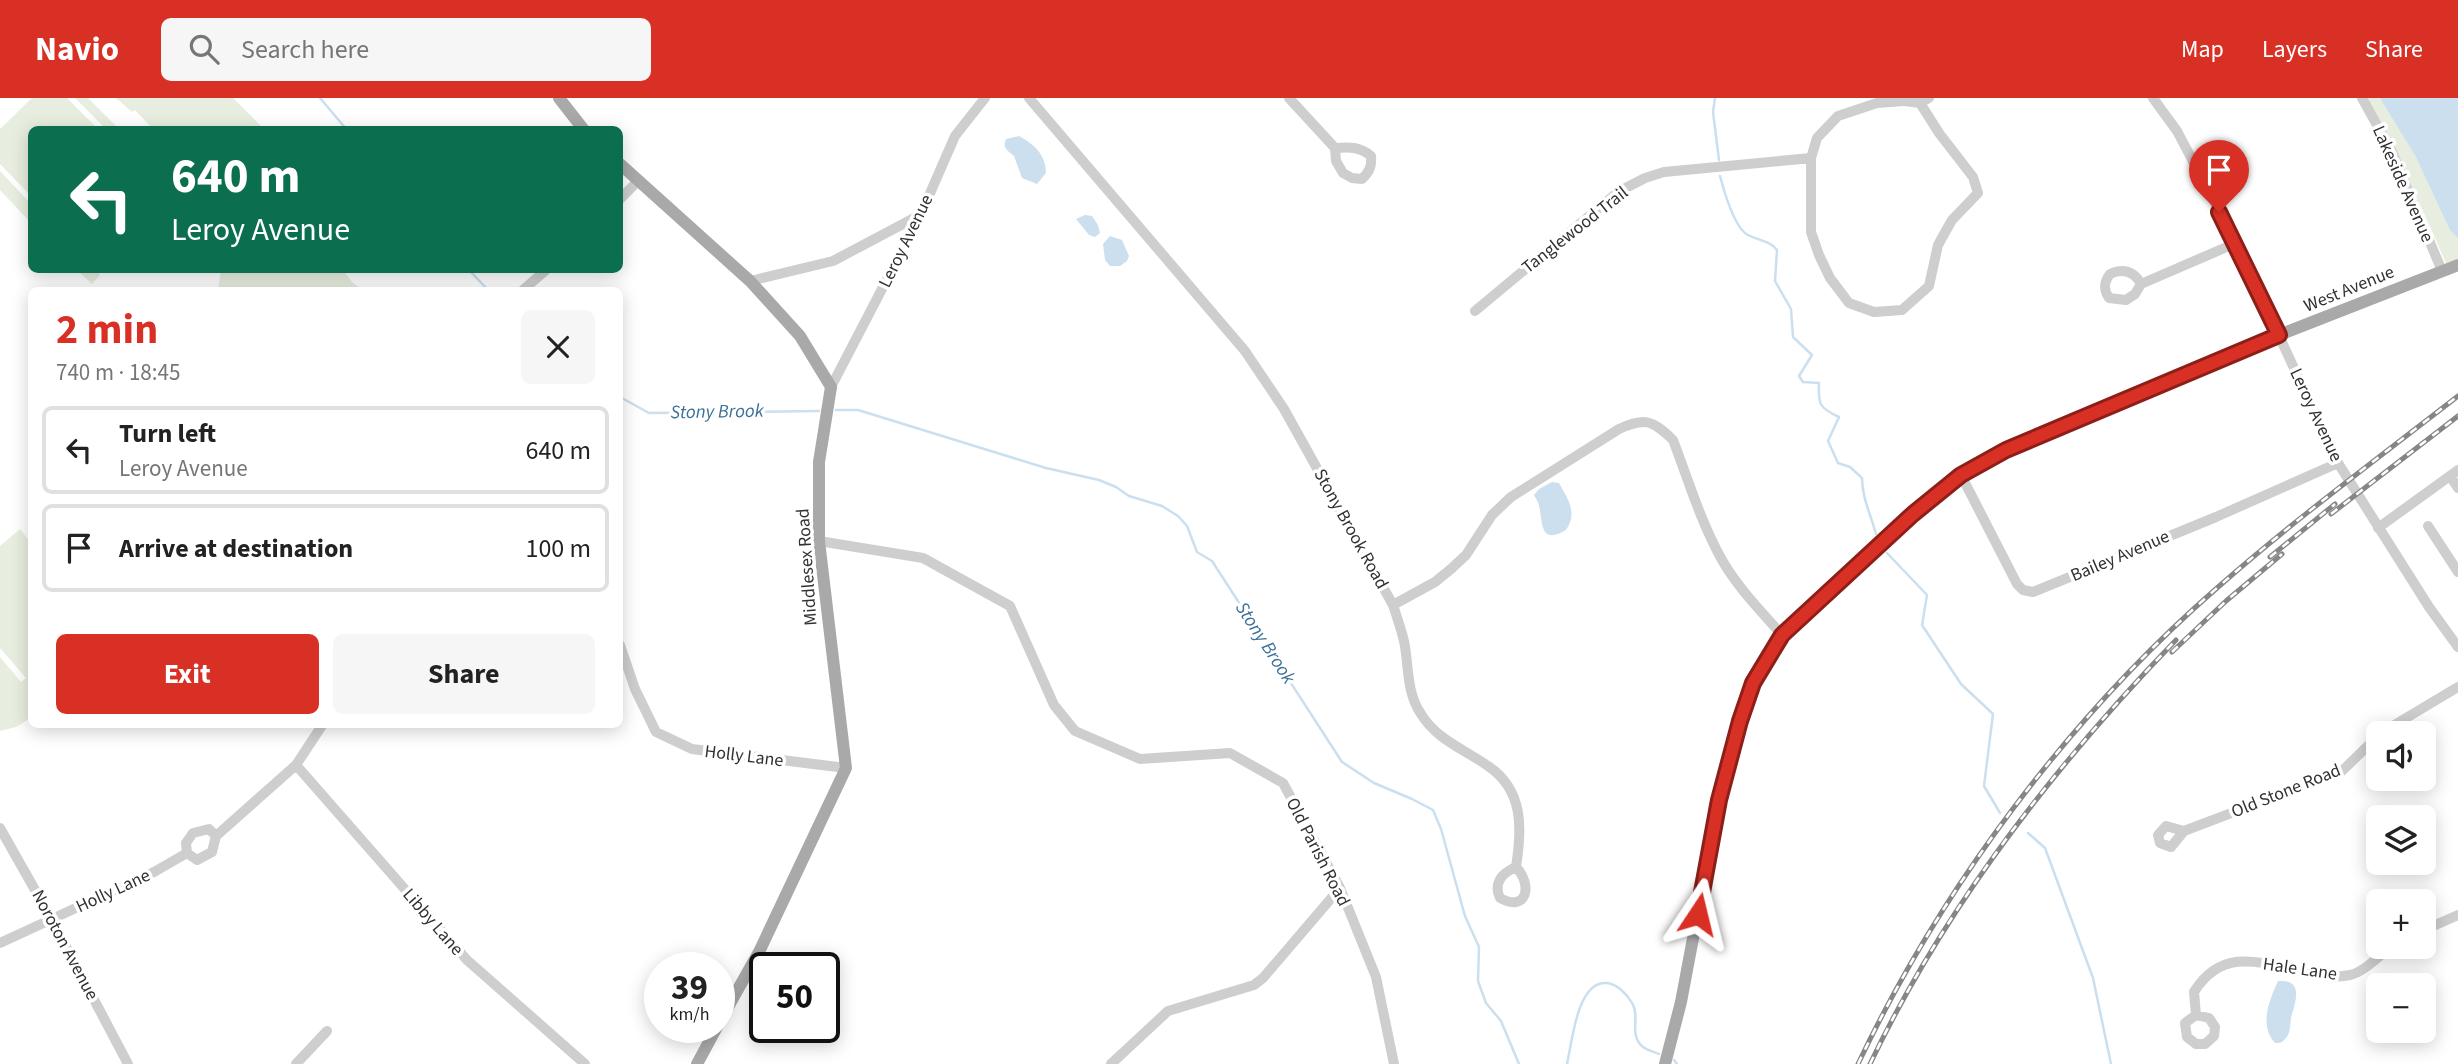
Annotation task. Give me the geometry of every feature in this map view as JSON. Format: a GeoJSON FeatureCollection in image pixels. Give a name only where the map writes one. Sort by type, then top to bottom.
{"type":"FeatureCollection","features":[{"type":"Feature","properties":{"kind":"main road"},"geometry":{"type":"LineString","coordinates":[[559,98],[581,126]]}},
{"type":"Feature","properties":{"kind":"main road"},"geometry":{"type":"LineString","coordinates":[[623,167],[750,281],[800,336],[831,387]]}},
{"type":"Feature","properties":{"kind":"main road","name":"West Avenue"},"geometry":{"type":"LineString","coordinates":[[1665,1064],[1681,1002],[1719,800],[1740,721],[1753,683],[1782,635],[1913,514],[1961,475],[2006,450],[2279,335],[2458,265]]}},
{"type":"Feature","properties":{"kind":"main road","name":"Middlesex Road"},"geometry":{"type":"LineString","coordinates":[[831,387],[819,462],[819,541],[846,768]]}},
{"type":"Feature","properties":{"kind":"main road"},"geometry":{"type":"LineString","coordinates":[[735,995],[759,952],[846,768]]}},
{"type":"Feature","properties":{"kind":"main road"},"geometry":{"type":"LineString","coordinates":[[697,1064],[708,1043]]}},
{"type":"Feature","properties":{"kind":"street","name":"Leroy Avenue"},"geometry":{"type":"LineString","coordinates":[[831,387],[921,215],[955,136],[985,98]]}},
{"type":"Feature","properties":{"kind":"street","name":"Stony Brook Road"},"geometry":{"type":"LineString","coordinates":[[1029,98],[1245,351],[1284,408],[1393,605],[1435,582],[1451,569],[1466,555],[1492,515],[1510,497],[1619,429],[1637,421],[1650,423],[1673,440],[1709,534],[1722,560],[1745,593],[1782,635]]}},
{"type":"Feature","properties":{"kind":"street"},"geometry":{"type":"LineString","coordinates":[[1289,98],[1335,148]]}},
{"type":"Feature","properties":{"kind":"street","name":"Leroy Avenue"},"geometry":{"type":"LineString","coordinates":[[2153,98],[2177,131],[2236,243],[2338,463],[2429,607],[2458,647]]}},
{"type":"Feature","properties":{"kind":"street","name":"Lakeside Avenue"},"geometry":{"type":"LineString","coordinates":[[2362,98],[2392,152],[2442,271]]}},
{"type":"Feature","properties":{"kind":"street"},"geometry":{"type":"LineString","coordinates":[[1925,100],[1939,133],[1973,177],[1978,193],[1952,220],[1938,245],[1929,286],[1902,310],[1874,312],[1849,303],[1830,278],[1811,232],[1811,158],[1817,138],[1838,116],[1877,103],[1925,100]]}},
{"type":"Feature","properties":{"kind":"street","name":"Tanglewood Trail"},"geometry":{"type":"LineString","coordinates":[[1475,311],[1618,192],[1645,178],[1664,172],[1811,158]]}},
{"type":"Feature","properties":{"kind":"street"},"geometry":{"type":"LineString","coordinates":[[623,196],[638,181]]}},
{"type":"Feature","properties":{"kind":"street"},"geometry":{"type":"LineString","coordinates":[[750,281],[833,261],[921,215]]}},
{"type":"Feature","properties":{"kind":"street"},"geometry":{"type":"LineString","coordinates":[[2141,284],[2236,243]]}},
{"type":"Feature","properties":{"kind":"street"},"geometry":{"type":"LineString","coordinates":[[526,287],[542,273]]}},
{"type":"Feature","properties":{"kind":"street","name":"Bailey Avenue"},"geometry":{"type":"LineString","coordinates":[[1961,475],[2017,584],[2023,590],[2033,592],[2216,517],[2338,463]]}},
{"type":"Feature","properties":{"kind":"street"},"geometry":{"type":"LineString","coordinates":[[2378,528],[2454,473],[2458,488]]}},
{"type":"Feature","properties":{"kind":"street"},"geometry":{"type":"LineString","coordinates":[[2428,526],[2458,572]]}},
{"type":"Feature","properties":{"kind":"street","name":"Old Parish Road"},"geometry":{"type":"LineString","coordinates":[[819,541],[923,558],[1010,606],[1054,705],[1075,731],[1140,759],[1230,753],[1283,783],[1340,888],[1376,977],[1394,1064]]}},
{"type":"Feature","properties":{"kind":"street"},"geometry":{"type":"LineString","coordinates":[[1393,605],[1404,641],[1412,695],[1419,712],[1455,748],[1487,765],[1507,783],[1514,794],[1520,819],[1516,867]]}},
{"type":"Feature","properties":{"kind":"street","name":"Holly Lane"},"geometry":{"type":"LineString","coordinates":[[623,654],[635,689],[656,732],[692,749],[846,768]]}},
{"type":"Feature","properties":{"kind":"street","name":"Old Stone Road"},"geometry":{"type":"LineString","coordinates":[[2401,721],[2458,687]]}},
{"type":"Feature","properties":{"kind":"street","name":"Holly Lane"},"geometry":{"type":"LineString","coordinates":[[216,836],[209,829],[193,833],[186,843],[187,853],[193,860],[202,859],[212,852],[216,836],[296,765],[320,728]]}},
{"type":"Feature","properties":{"kind":"street","name":"Old Stone Road"},"geometry":{"type":"LineString","coordinates":[[2184,831],[2342,771],[2366,747]]}},
{"type":"Feature","properties":{"kind":"street","name":"Libby Lane"},"geometry":{"type":"LineString","coordinates":[[296,765],[467,960],[585,1064]]}},
{"type":"Feature","properties":{"kind":"street","name":"Noroton Avenue"},"geometry":{"type":"LineString","coordinates":[[0,828],[128,1064]]}},
{"type":"Feature","properties":{"kind":"street","name":"Holly Lane"},"geometry":{"type":"LineString","coordinates":[[0,943],[155,872],[187,853]]}},
{"type":"Feature","properties":{"kind":"street"},"geometry":{"type":"LineString","coordinates":[[1111,1064],[1168,1011],[1254,985],[1340,888]]}},
{"type":"Feature","properties":{"kind":"street"},"geometry":{"type":"LineString","coordinates":[[2436,925],[2458,915]]}},
{"type":"Feature","properties":{"kind":"street","name":"Hale Lane"},"geometry":{"type":"LineString","coordinates":[[2196,1015],[2194,992],[2210,971],[2223,965],[2241,961],[2262,962],[2330,977],[2353,975],[2374,959]]}},
{"type":"Feature","properties":{"kind":"street"},"geometry":{"type":"LineString","coordinates":[[296,1064],[327,1031]]}},
{"type":"Feature","properties":{"kind":"green space"},"geometry":{"type":"Polygon","coordinates":[[[32,98],[67,98],[95,126],[28,126],[28,193],[0,164],[0,129],[32,98]]]}},
{"type":"Feature","properties":{"kind":"green space"},"geometry":{"type":"Polygon","coordinates":[[[75,98],[88,98],[116,126],[103,126],[75,98]]]}},
{"type":"Feature","properties":{"kind":"green space"},"geometry":{"type":"Polygon","coordinates":[[[116,98],[233,98],[261,126],[150,126],[135,110],[132,112],[116,98]]]}},
{"type":"Feature","properties":{"kind":"green space"},"geometry":{"type":"Polygon","coordinates":[[[2367,98],[2458,98],[2458,259],[2446,263],[2401,161],[2367,98]]]}},
{"type":"Feature","properties":{"kind":"green space"},"geometry":{"type":"Polygon","coordinates":[[[0,171],[28,201],[28,220],[0,190],[0,171]]]}},
{"type":"Feature","properties":{"kind":"green space"},"geometry":{"type":"Polygon","coordinates":[[[80,273],[98,273],[100,275],[92,284],[80,273]]]}},
{"type":"Feature","properties":{"kind":"green space"},"geometry":{"type":"Polygon","coordinates":[[[221,273],[345,273],[358,287],[218,287],[221,273]]]}},
{"type":"Feature","properties":{"kind":"green space"},"geometry":{"type":"Polygon","coordinates":[[[20,529],[28,539],[28,720],[16,727],[0,731],[0,657],[21,682],[26,678],[0,648],[0,546],[20,529]]]}},
{"type":"Feature","properties":{"kind":"water"},"geometry":{"type":"Polygon","coordinates":[[[2380,98],[2458,98],[2458,238],[2450,230],[2416,157],[2380,98]]]}},
{"type":"Feature","properties":{"kind":"water"},"geometry":{"type":"Polygon","coordinates":[[[1019,136],[1034,146],[1044,161],[1046,173],[1037,184],[1022,178],[1014,156],[1005,147],[1006,139],[1019,136]]]}},
{"type":"Feature","properties":{"kind":"water"},"geometry":{"type":"Polygon","coordinates":[[[1085,215],[1092,216],[1098,225],[1100,233],[1095,237],[1089,235],[1076,219],[1085,215]]]}},
{"type":"Feature","properties":{"kind":"water"},"geometry":{"type":"Polygon","coordinates":[[[1110,236],[1122,240],[1129,256],[1120,266],[1110,266],[1105,260],[1103,244],[1110,236]]]}},
{"type":"Feature","properties":{"kind":"water"},"geometry":{"type":"Polygon","coordinates":[[[1552,482],[1559,483],[1568,500],[1571,518],[1566,530],[1551,535],[1544,530],[1534,495],[1552,482]]]}},
{"type":"Feature","properties":{"kind":"water"},"geometry":{"type":"Polygon","coordinates":[[[2278,981],[2292,984],[2296,999],[2288,1034],[2282,1042],[2275,1043],[2267,1029],[2267,1013],[2278,981]]]}},
{"type":"Feature","properties":{"kind":"waterway","name":"Stony Brook"},"geometry":{"type":"LineString","coordinates":[[320,98],[344,126]]}},
{"type":"Feature","properties":{"kind":"waterway"},"geometry":{"type":"LineString","coordinates":[[1715,98],[1713,112],[1719,160]]}},
{"type":"Feature","properties":{"kind":"waterway"},"geometry":{"type":"LineString","coordinates":[[1720,176],[1738,225],[1748,235],[1771,244],[1777,250],[1775,281],[1791,309],[1793,337],[1812,355],[1799,376],[1803,382],[1819,383],[1821,404],[1827,411],[1839,417],[1828,441],[1838,463],[1850,467],[1862,478],[1865,499],[1876,534]]}},
{"type":"Feature","properties":{"kind":"waterway","name":"Stony Brook"},"geometry":{"type":"LineString","coordinates":[[472,273],[485,287]]}},
{"type":"Feature","properties":{"kind":"waterway","name":"Stony Brook"},"geometry":{"type":"LineString","coordinates":[[623,399],[649,413],[819,411]]}},
{"type":"Feature","properties":{"kind":"waterway","name":"Stony Brook"},"geometry":{"type":"LineString","coordinates":[[836,410],[858,410],[1046,468],[1099,480],[1129,496],[1162,506],[1178,516],[1187,526],[1197,552],[1212,561],[1342,762],[1374,783],[1433,810],[1441,829],[1465,916],[1479,947],[1478,981],[1486,1003],[1501,1021],[1519,1064]]}},
{"type":"Feature","properties":{"kind":"waterway"},"geometry":{"type":"LineString","coordinates":[[1887,553],[1927,595],[1922,625],[1961,684],[1993,714],[1984,786],[2000,813]]}},
{"type":"Feature","properties":{"kind":"waterway"},"geometry":{"type":"LineString","coordinates":[[2028,833],[2045,848],[2093,978],[2111,1064]]}},
{"type":"Feature","properties":{"kind":"waterway","name":"Stony Brook"},"geometry":{"type":"LineString","coordinates":[[1567,1064],[1582,1002],[1589,991],[1597,985],[1607,983],[1621,990],[1632,1003],[1637,1040],[1646,1049],[1659,1054]]}},
{"type":"Feature","properties":{"kind":"waterway","name":"Stony Brook"},"geometry":{"type":"LineString","coordinates":[[1674,1060],[1677,1064]]}},
{"type":"Feature","properties":{"kind":"railway"},"geometry":{"type":"LineString","coordinates":[[1858,1064],[1891,998],[1969,870],[2014,808],[2110,692],[2163,638],[2246,563],[2458,396]]}},
{"type":"Feature","properties":{"kind":"railway"},"geometry":{"type":"LineString","coordinates":[[2331,514],[2458,416]]}},
{"type":"Feature","properties":{"kind":"railway"},"geometry":{"type":"LineString","coordinates":[[2270,557],[2335,504]]}},
{"type":"Feature","properties":{"kind":"railway"},"geometry":{"type":"LineString","coordinates":[[2172,652],[2226,601],[2282,554]]}},
{"type":"Feature","properties":{"kind":"railway"},"geometry":{"type":"LineString","coordinates":[[1870,1064],[1933,948],[2006,840],[2087,737],[2176,640]]}},
{"type":"Feature","properties":{"kind":"route"},"geometry":{"type":"LineString","coordinates":[[1698,914],[1719,800],[1740,721],[1753,683],[1782,635],[1913,514],[1961,475],[2006,450],[2279,335],[2219,212]]}}]}
